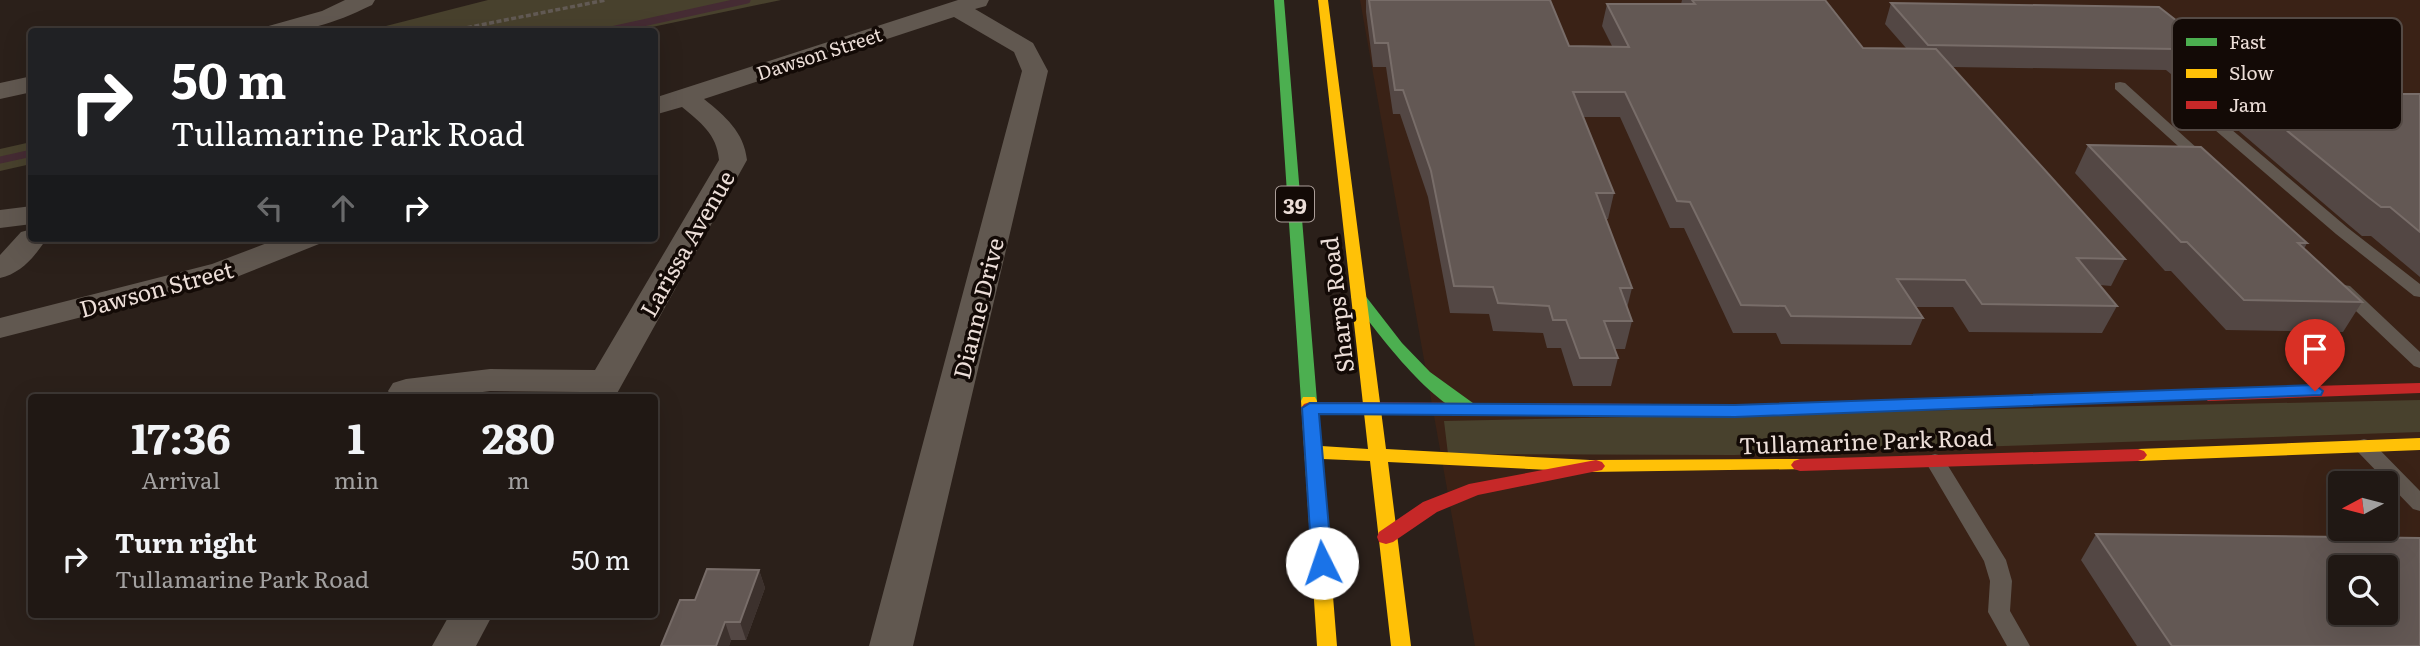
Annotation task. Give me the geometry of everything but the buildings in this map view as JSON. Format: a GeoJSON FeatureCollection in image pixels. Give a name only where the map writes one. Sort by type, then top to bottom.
{"type":"FeatureCollection","features":[{"type":"Feature","properties":{"kind":"main road","name":"Sharps Road"},"geometry":{"type":"LineString","coordinates":[[1279,0],[1327,646]]}},
{"type":"Feature","properties":{"kind":"main road","name":"Sharps Road"},"geometry":{"type":"LineString","coordinates":[[1323,0],[1378,457],[1385,537],[1401,646]]}},
{"type":"Feature","properties":{"kind":"main road"},"geometry":{"type":"LineString","coordinates":[[1358,295],[1420,377],[1445,398],[1475,411]]}},
{"type":"Feature","properties":{"kind":"main road","name":"Tullamarine Park Road"},"geometry":{"type":"LineString","coordinates":[[1310,408],[1735,411],[2420,388]]}},
{"type":"Feature","properties":{"kind":"main road","name":"Tullamarine Park Road"},"geometry":{"type":"LineString","coordinates":[[1314,452],[1596,466],[1804,466],[2420,444]]}},
{"type":"Feature","properties":{"kind":"main road"},"geometry":{"type":"LineString","coordinates":[[1385,537],[1434,505],[1470,491],[1533,475],[1596,466]]}},
{"type":"Feature","properties":{"kind":"street"},"geometry":{"type":"LineString","coordinates":[[287,28],[330,16],[364,0]]}},
{"type":"Feature","properties":{"kind":"street","name":"Dawson Street"},"geometry":{"type":"LineString","coordinates":[[658,106],[970,4]]}},
{"type":"Feature","properties":{"kind":"street","name":"Dianne Drive"},"geometry":{"type":"LineString","coordinates":[[891,646],[1035,71],[1024,48],[970,4]]}},
{"type":"Feature","properties":{"kind":"street"},"geometry":{"type":"LineString","coordinates":[[330,16],[347,28]]}},
{"type":"Feature","properties":{"kind":"street"},"geometry":{"type":"LineString","coordinates":[[0,91],[28,85]]}},
{"type":"Feature","properties":{"kind":"street","name":"Larissa Avenue"},"geometry":{"type":"LineString","coordinates":[[601,389],[733,160],[733,146],[725,131],[686,97]]}},
{"type":"Feature","properties":{"kind":"street"},"geometry":{"type":"LineString","coordinates":[[0,219],[28,216]]}},
{"type":"Feature","properties":{"kind":"street"},"geometry":{"type":"LineString","coordinates":[[0,269],[16,258],[29,242]]}},
{"type":"Feature","properties":{"kind":"street","name":"Dawson Street"},"geometry":{"type":"LineString","coordinates":[[0,328],[223,271],[298,242]]}},
{"type":"Feature","properties":{"kind":"street"},"geometry":{"type":"LineString","coordinates":[[406,391],[490,380],[601,389]]}},
{"type":"Feature","properties":{"kind":"street"},"geometry":{"type":"LineString","coordinates":[[454,646],[470,618]]}},
{"type":"Feature","properties":{"kind":"lane"},"geometry":{"type":"LineString","coordinates":[[2120,86],[2212,169]]}},
{"type":"Feature","properties":{"kind":"lane"},"geometry":{"type":"LineString","coordinates":[[2224,130],[2342,231],[2420,292]]}},
{"type":"Feature","properties":{"kind":"lane"},"geometry":{"type":"LineString","coordinates":[[2333,281],[2420,362]]}},
{"type":"Feature","properties":{"kind":"lane"},"geometry":{"type":"LineString","coordinates":[[2364,446],[2420,504]]}},
{"type":"Feature","properties":{"kind":"lane"},"geometry":{"type":"LineString","coordinates":[[1935,461],[1995,560],[2001,581],[1999,612],[2019,646]]}},
{"type":"Feature","properties":{"kind":"path"},"geometry":{"type":"LineString","coordinates":[[465,28],[606,0]]}},
{"type":"Feature","properties":{"kind":"shaded area"},"geometry":{"type":"Polygon","coordinates":[[[488,0],[781,0],[647,28],[382,27],[488,0]]]}},
{"type":"Feature","properties":{"kind":"shaded area"},"geometry":{"type":"Polygon","coordinates":[[[1360,0],[2420,0],[2420,646],[1475,646],[1360,0]]]}},
{"type":"Feature","properties":{"kind":"shaded area"},"geometry":{"type":"Polygon","coordinates":[[[28,143],[28,165],[0,171],[0,149],[28,143]]]}},
{"type":"Feature","properties":{"kind":"shaded area"},"geometry":{"type":"Polygon","coordinates":[[[2420,400],[2420,432],[1734,455],[1448,454],[1444,421],[2420,400]]]}},
{"type":"Feature","properties":{"kind":"waterway"},"geometry":{"type":"LineString","coordinates":[[620,28],[747,0]]}},
{"type":"Feature","properties":{"kind":"waterway"},"geometry":{"type":"LineString","coordinates":[[0,160],[28,154]]}},
{"type":"Feature","properties":{"kind":"traffic: fast"},"geometry":{"type":"LineString","coordinates":[[1279,0],[1309,401]]}},
{"type":"Feature","properties":{"kind":"traffic: fast"},"geometry":{"type":"LineString","coordinates":[[1359,297],[1397,347],[1424,376],[1456,401],[1475,411]]}},
{"type":"Feature","properties":{"kind":"traffic: slow"},"geometry":{"type":"LineString","coordinates":[[1323,0],[1401,646]]}},
{"type":"Feature","properties":{"kind":"traffic: slow"},"geometry":{"type":"LineString","coordinates":[[1658,410],[1736,411],[2208,395]]}},
{"type":"Feature","properties":{"kind":"traffic: slow"},"geometry":{"type":"LineString","coordinates":[[1309,401],[1327,646]]}},
{"type":"Feature","properties":{"kind":"traffic: slow"},"geometry":{"type":"LineString","coordinates":[[2138,455],[2420,444]]}},
{"type":"Feature","properties":{"kind":"traffic: slow"},"geometry":{"type":"LineString","coordinates":[[1314,452],[1590,466],[1800,465]]}},
{"type":"Feature","properties":{"kind":"traffic: jam"},"geometry":{"type":"LineString","coordinates":[[2208,395],[2420,388]]}},
{"type":"Feature","properties":{"kind":"traffic: jam"},"geometry":{"type":"LineString","coordinates":[[1310,408],[1658,410]]}},
{"type":"Feature","properties":{"kind":"traffic: jam"},"geometry":{"type":"LineString","coordinates":[[1800,465],[2138,455]]}},
{"type":"Feature","properties":{"kind":"traffic: jam"},"geometry":{"type":"LineString","coordinates":[[1386,537],[1430,507],[1475,489],[1596,466]]}},
{"type":"Feature","properties":{"kind":"route"},"geometry":{"type":"LineString","coordinates":[[1322,563],[1310,408],[1412,411],[1735,411],[2315,391]]}}]}
